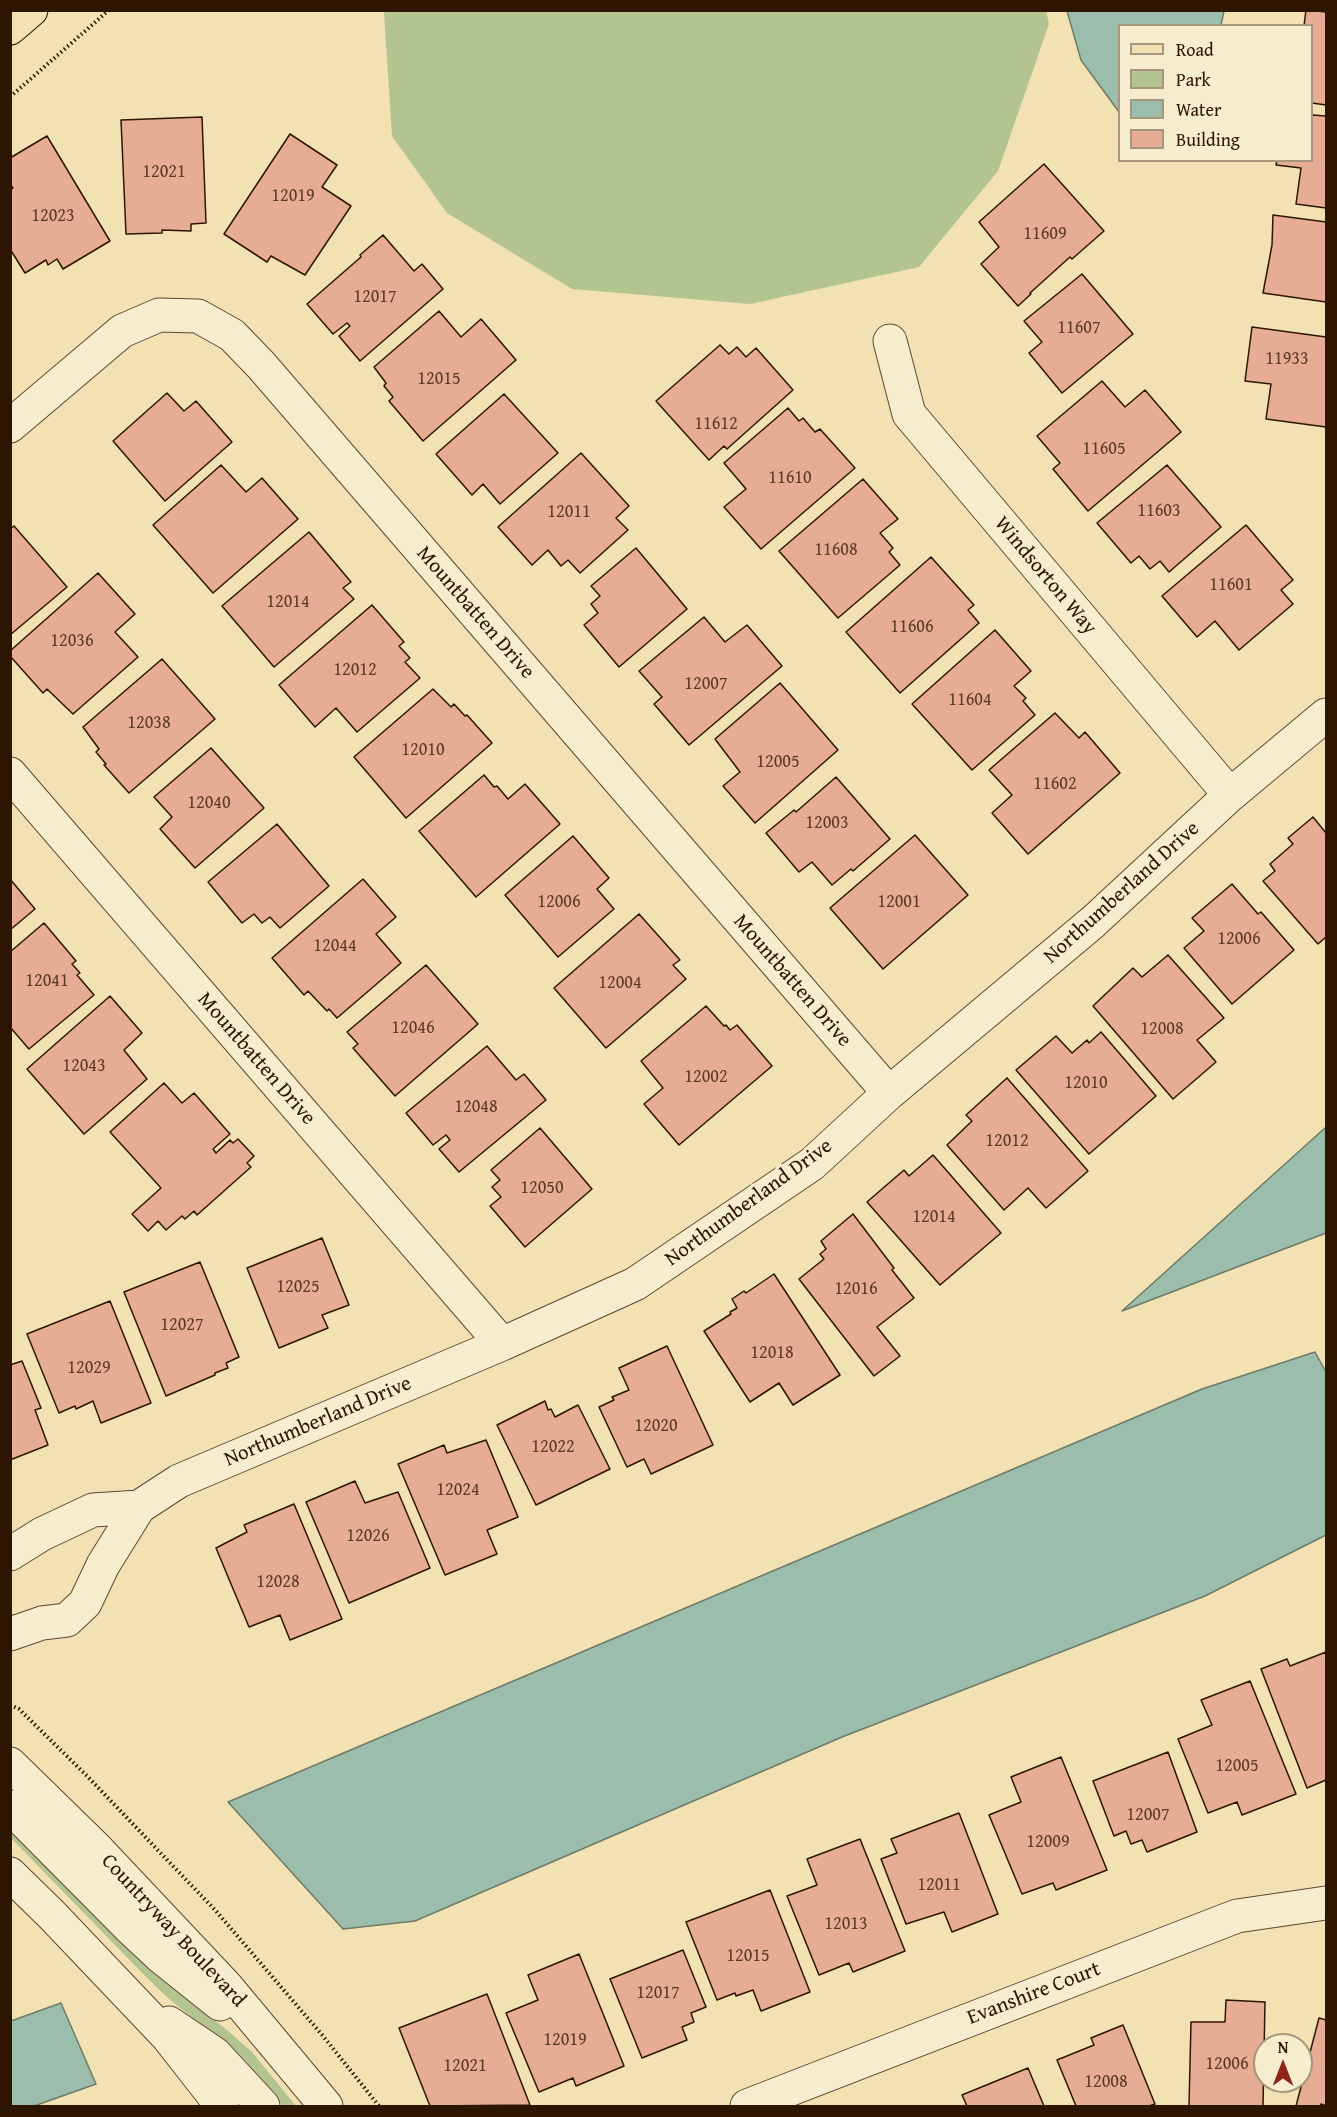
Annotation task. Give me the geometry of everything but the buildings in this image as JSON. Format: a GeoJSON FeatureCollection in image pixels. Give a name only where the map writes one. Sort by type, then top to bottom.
{"type":"FeatureCollection","features":[{"type":"Feature","properties":{"kind":"main road"},"geometry":{"type":"LineString","coordinates":[[10,28],[31,10]]}},
{"type":"Feature","properties":{"kind":"street","name":"Mountbatten Drive"},"geometry":{"type":"LineString","coordinates":[[10,426],[122,331],[159,315],[198,316],[232,335],[261,365],[889,1093]]}},
{"type":"Feature","properties":{"kind":"street","name":"Windsorton Way"},"geometry":{"type":"LineString","coordinates":[[890,341],[909,414],[1230,795]]}},
{"type":"Feature","properties":{"kind":"street","name":"Northumberland Drive"},"geometry":{"type":"LineString","coordinates":[[10,1634],[42,1623],[67,1620],[85,1603],[103,1565],[139,1507],[179,1482],[502,1344],[635,1284],[812,1164],[889,1093],[1093,922],[1230,795],[1326,715]]}},
{"type":"Feature","properties":{"kind":"street","name":"Mountbatten Drive"},"geometry":{"type":"LineString","coordinates":[[10,774],[502,1344]]}},
{"type":"Feature","properties":{"kind":"street","name":"Northumberland Drive"},"geometry":{"type":"LineString","coordinates":[[10,1554],[42,1534],[93,1510],[139,1507]]}},
{"type":"Feature","properties":{"kind":"street","name":"Countryway Boulevard"},"geometry":{"type":"LineString","coordinates":[[10,1764],[96,1848],[226,1986],[326,2106]]}},
{"type":"Feature","properties":{"kind":"street"},"geometry":{"type":"LineString","coordinates":[[10,1807],[160,1956],[278,2049]]}},
{"type":"Feature","properties":{"kind":"street"},"geometry":{"type":"LineString","coordinates":[[10,1874],[168,2037],[222,2106]]}},
{"type":"Feature","properties":{"kind":"street","name":"Evanshire Court"},"geometry":{"type":"LineString","coordinates":[[747,2106],[1237,1916],[1326,1903]]}},
{"type":"Feature","properties":{"kind":"street"},"geometry":{"type":"LineString","coordinates":[[134,2002],[215,2054],[263,2106]]}},
{"type":"Feature","properties":{"kind":"path"},"geometry":{"type":"LineString","coordinates":[[10,97],[109,10]]}},
{"type":"Feature","properties":{"kind":"path"},"geometry":{"type":"LineString","coordinates":[[10,1705],[19,1709],[65,1754],[216,1911],[323,2036],[379,2106]]}},
{"type":"Feature","properties":{"kind":"green space"},"geometry":{"type":"Polygon","coordinates":[[[1046,10],[1049,24],[998,171],[919,267],[750,304],[572,289],[447,213],[392,136],[384,11],[1046,10]]]}},
{"type":"Feature","properties":{"kind":"green space"},"geometry":{"type":"Polygon","coordinates":[[[10,1823],[184,1997],[252,2052],[296,2106],[283,2106],[242,2058],[168,1998],[145,1976],[11,1838],[10,1823]]]}},
{"type":"Feature","properties":{"kind":"water"},"geometry":{"type":"Polygon","coordinates":[[[1067,10],[1224,11],[1221,24],[1118,24],[1118,111],[1081,60],[1067,10]]]}},
{"type":"Feature","properties":{"kind":"water"},"geometry":{"type":"Polygon","coordinates":[[[1326,1127],[1326,1233],[1122,1311],[1326,1127]]]}},
{"type":"Feature","properties":{"kind":"water"},"geometry":{"type":"Polygon","coordinates":[[[1315,1352],[1326,1372],[1326,1535],[1205,1596],[842,1737],[415,1921],[343,1929],[228,1802],[1202,1389],[1315,1352]]]}},
{"type":"Feature","properties":{"kind":"water"},"geometry":{"type":"Polygon","coordinates":[[[61,2003],[96,2084],[34,2106],[11,2106],[11,2021],[61,2003]]]}}]}
